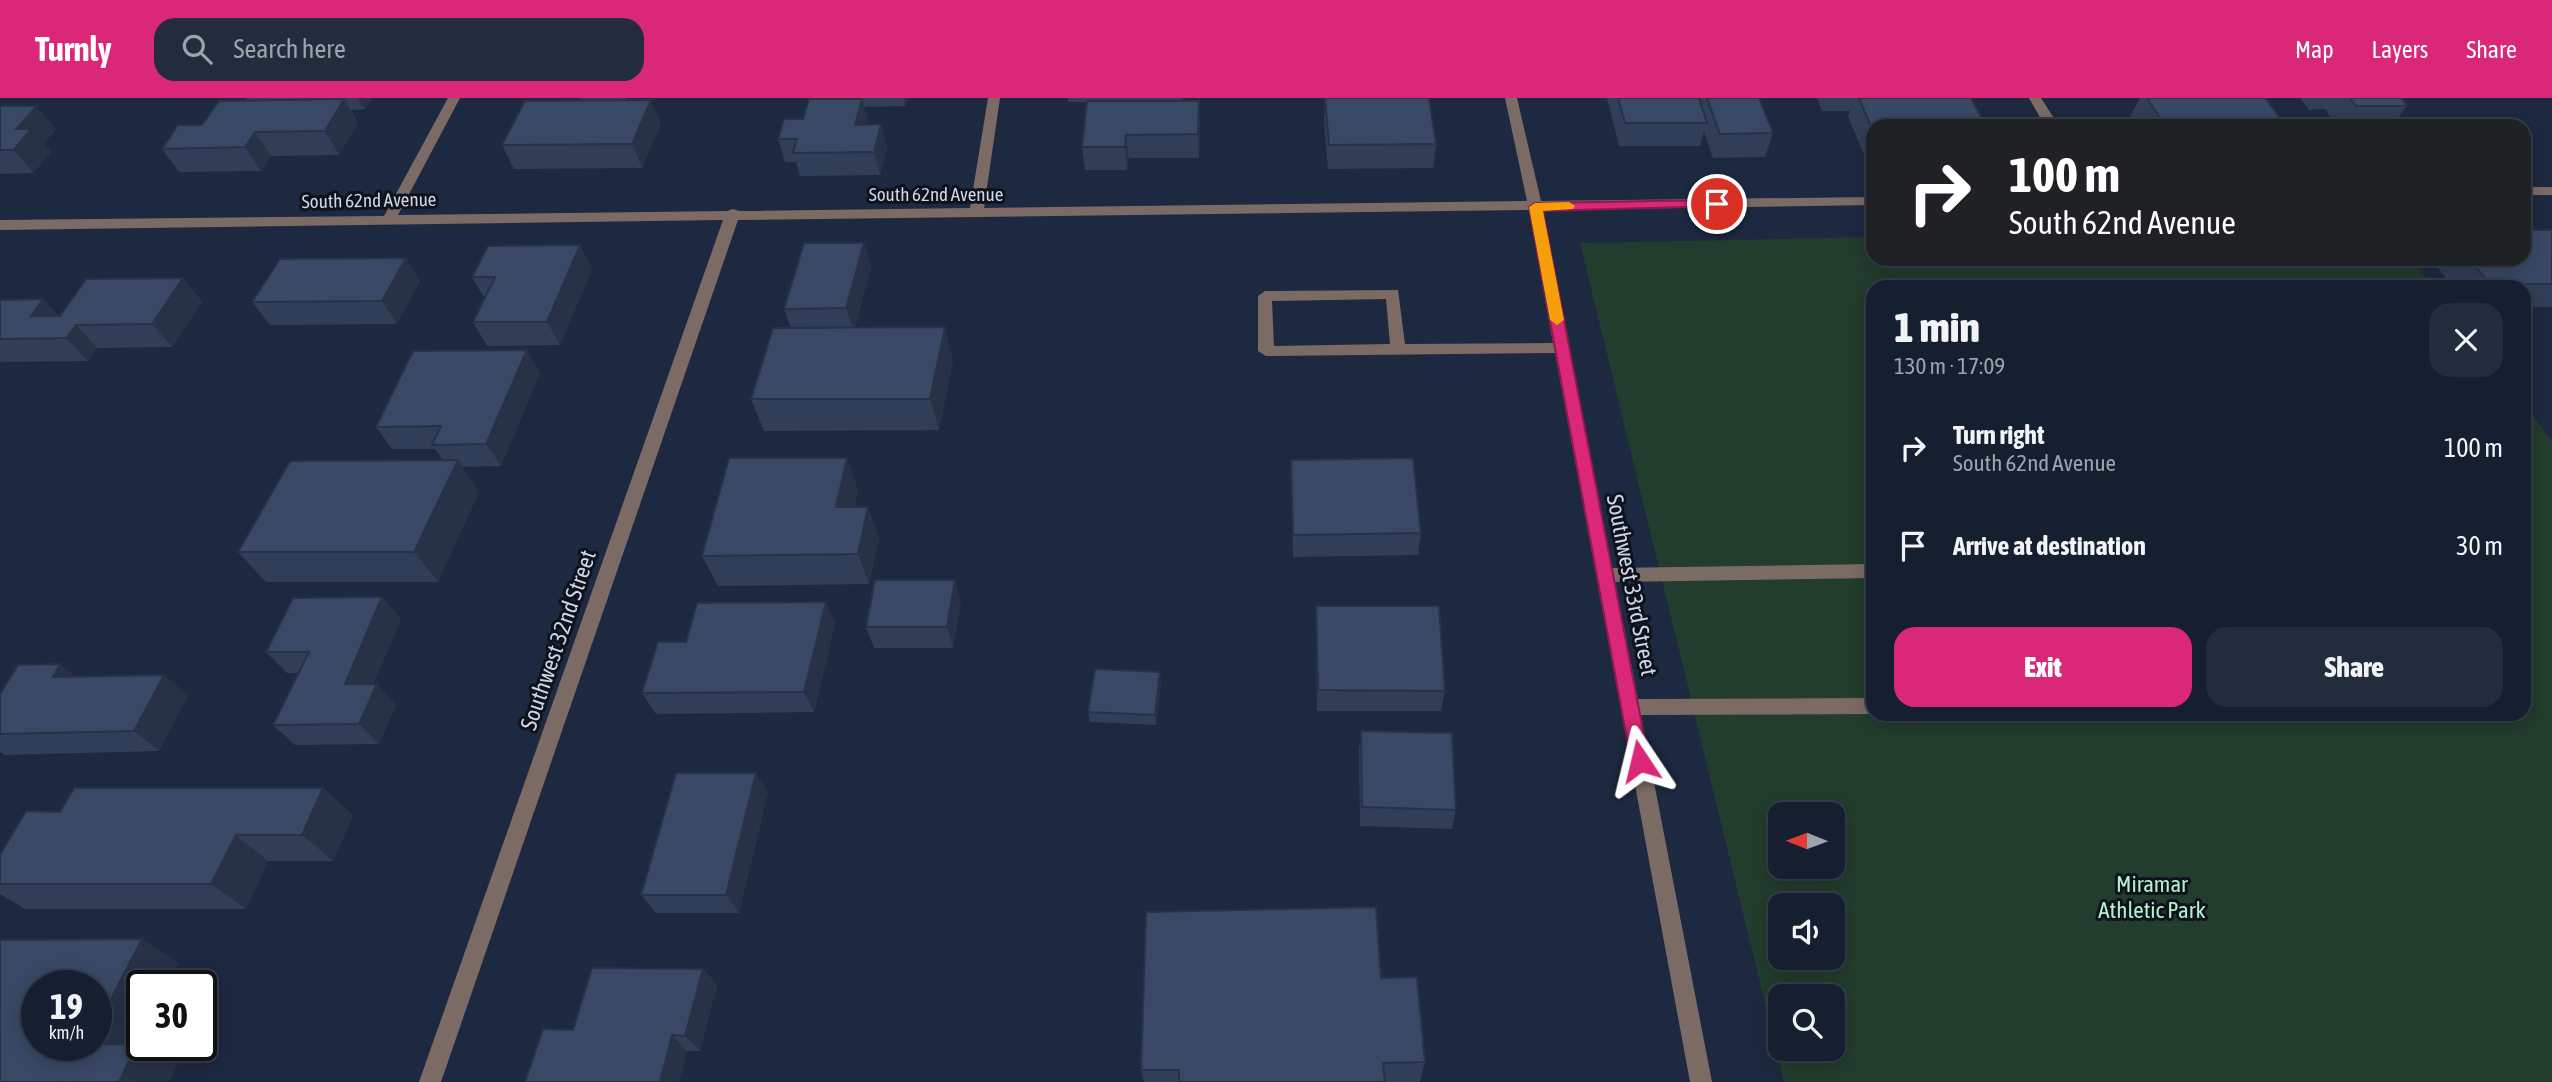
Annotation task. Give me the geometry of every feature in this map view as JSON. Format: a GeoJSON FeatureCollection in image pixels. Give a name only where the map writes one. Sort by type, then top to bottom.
{"type":"FeatureCollection","features":[{"type":"Feature","properties":{"kind":"street"},"geometry":{"type":"LineString","coordinates":[[389,219],[454,98]]}},
{"type":"Feature","properties":{"kind":"street"},"geometry":{"type":"LineString","coordinates":[[976,213],[994,98]]}},
{"type":"Feature","properties":{"kind":"street","name":"Southwest 33rd Street"},"geometry":{"type":"LineString","coordinates":[[1511,98],[1535,207],[1700,1082]]}},
{"type":"Feature","properties":{"kind":"street"},"geometry":{"type":"LineString","coordinates":[[2035,98],[2048,119]]}},
{"type":"Feature","properties":{"kind":"street"},"geometry":{"type":"LineString","coordinates":[[2531,191],[2552,191]]}},
{"type":"Feature","properties":{"kind":"street","name":"South 62nd Avenue"},"geometry":{"type":"LineString","coordinates":[[0,225],[733,213],[976,213],[1866,201]]}},
{"type":"Feature","properties":{"kind":"street","name":"Southwest 32nd Street"},"geometry":{"type":"LineString","coordinates":[[430,1082],[733,213]]}},
{"type":"Feature","properties":{"kind":"street"},"geometry":{"type":"LineString","coordinates":[[1398,349],[1394,294],[1265,296],[1266,351],[1562,348]]}},
{"type":"Feature","properties":{"kind":"street"},"geometry":{"type":"LineString","coordinates":[[1605,575],[1866,571]]}},
{"type":"Feature","properties":{"kind":"street"},"geometry":{"type":"LineString","coordinates":[[1630,707],[1866,706]]}},
{"type":"Feature","properties":{"kind":"green space","name":"Miramar Athletic Park"},"geometry":{"type":"Polygon","coordinates":[[[1866,237],[1866,266],[2417,266],[2428,280],[1866,280],[1866,721],[2531,721],[2531,413],[2552,441],[2552,1082],[1784,1082],[1779,1061],[1845,1061],[1845,984],[1768,984],[1768,1016],[1580,243],[1866,237]]]}},
{"type":"Feature","properties":{"kind":"building"},"geometry":{"type":"Polygon","coordinates":[[[1325,98],[1429,98],[1436,144],[1329,145],[1325,98]]]}},
{"type":"Feature","properties":{"kind":"building"},"geometry":{"type":"Polygon","coordinates":[[[1618,98],[1699,98],[1707,123],[1625,123],[1618,98]]]}},
{"type":"Feature","properties":{"kind":"building"},"geometry":{"type":"Polygon","coordinates":[[[1707,98],[1759,98],[1773,133],[1720,134],[1707,98]]]}},
{"type":"Feature","properties":{"kind":"building"},"geometry":{"type":"Polygon","coordinates":[[[1859,98],[1971,98],[1982,119],[1868,119],[1859,98]]]}},
{"type":"Feature","properties":{"kind":"building"},"geometry":{"type":"Polygon","coordinates":[[[2147,98],[2265,98],[2281,119],[2160,119],[2147,98]]]}},
{"type":"Feature","properties":{"kind":"building"},"geometry":{"type":"Polygon","coordinates":[[[2350,98],[2401,98],[2407,106],[2356,106],[2350,98]]]}},
{"type":"Feature","properties":{"kind":"building"},"geometry":{"type":"Polygon","coordinates":[[[344,99],[325,131],[255,132],[245,147],[162,149],[178,125],[202,125],[219,101],[344,99]]]}},
{"type":"Feature","properties":{"kind":"building"},"geometry":{"type":"Polygon","coordinates":[[[809,99],[862,99],[855,125],[881,124],[874,152],[793,153],[797,139],[778,139],[784,119],[803,119],[809,99]]]}},
{"type":"Feature","properties":{"kind":"building"},"geometry":{"type":"Polygon","coordinates":[[[651,100],[632,144],[502,145],[525,101],[651,100]]]}},
{"type":"Feature","properties":{"kind":"building"},"geometry":{"type":"Polygon","coordinates":[[[1087,101],[1199,101],[1198,134],[1126,135],[1125,147],[1082,147],[1087,101]]]}},
{"type":"Feature","properties":{"kind":"building"},"geometry":{"type":"Polygon","coordinates":[[[0,106],[37,106],[16,129],[31,129],[14,150],[0,150],[0,106]]]}},
{"type":"Feature","properties":{"kind":"building"},"geometry":{"type":"Polygon","coordinates":[[[2531,230],[2552,230],[2552,284],[2531,284],[2531,280],[2487,280],[2475,266],[2531,266],[2531,230]]]}},
{"type":"Feature","properties":{"kind":"building"},"geometry":{"type":"Polygon","coordinates":[[[804,243],[864,243],[846,308],[784,309],[804,243]]]}},
{"type":"Feature","properties":{"kind":"building"},"geometry":{"type":"Polygon","coordinates":[[[580,245],[547,322],[473,322],[495,277],[472,277],[488,246],[580,245]]]}},
{"type":"Feature","properties":{"kind":"building"},"geometry":{"type":"Polygon","coordinates":[[[406,258],[382,301],[252,302],[280,259],[406,258]]]}},
{"type":"Feature","properties":{"kind":"building"},"geometry":{"type":"Polygon","coordinates":[[[183,278],[152,324],[76,325],[66,338],[0,339],[0,300],[43,299],[31,316],[60,316],[86,279],[183,278]]]}},
{"type":"Feature","properties":{"kind":"building"},"geometry":{"type":"Polygon","coordinates":[[[945,327],[930,399],[751,399],[773,328],[945,327]]]}},
{"type":"Feature","properties":{"kind":"building"},"geometry":{"type":"Polygon","coordinates":[[[527,350],[486,444],[432,445],[441,426],[376,427],[413,351],[527,350]]]}},
{"type":"Feature","properties":{"kind":"building"},"geometry":{"type":"Polygon","coordinates":[[[729,458],[847,458],[836,507],[868,507],[858,554],[702,556],[729,458]]]}},
{"type":"Feature","properties":{"kind":"building"},"geometry":{"type":"Polygon","coordinates":[[[1413,458],[1421,533],[1293,535],[1291,460],[1413,458]]]}},
{"type":"Feature","properties":{"kind":"building"},"geometry":{"type":"Polygon","coordinates":[[[458,460],[414,552],[238,552],[290,461],[458,460]]]}},
{"type":"Feature","properties":{"kind":"building"},"geometry":{"type":"Polygon","coordinates":[[[875,580],[955,580],[947,627],[866,627],[875,580]]]}},
{"type":"Feature","properties":{"kind":"building"},"geometry":{"type":"Polygon","coordinates":[[[382,597],[345,684],[377,684],[359,724],[273,725],[309,652],[266,652],[293,598],[382,597]]]}},
{"type":"Feature","properties":{"kind":"building"},"geometry":{"type":"Polygon","coordinates":[[[826,602],[804,692],[642,693],[658,642],[686,642],[697,603],[826,602]]]}},
{"type":"Feature","properties":{"kind":"building"},"geometry":{"type":"Polygon","coordinates":[[[1316,606],[1439,606],[1445,691],[1318,690],[1316,606]]]}},
{"type":"Feature","properties":{"kind":"building"},"geometry":{"type":"Polygon","coordinates":[[[60,664],[53,677],[164,675],[134,731],[0,734],[0,694],[18,665],[60,664]]]}},
{"type":"Feature","properties":{"kind":"building"},"geometry":{"type":"Polygon","coordinates":[[[1095,669],[1160,672],[1155,715],[1088,712],[1095,669]]]}},
{"type":"Feature","properties":{"kind":"building"},"geometry":{"type":"Polygon","coordinates":[[[1361,731],[1452,733],[1456,810],[1362,807],[1361,731]]]}},
{"type":"Feature","properties":{"kind":"building"},"geometry":{"type":"Polygon","coordinates":[[[676,773],[756,773],[726,895],[641,895],[676,773]]]}},
{"type":"Feature","properties":{"kind":"building"},"geometry":{"type":"Polygon","coordinates":[[[74,788],[323,788],[302,835],[236,835],[211,884],[0,884],[0,855],[26,811],[60,812],[74,788]]]}},
{"type":"Feature","properties":{"kind":"building"},"geometry":{"type":"Polygon","coordinates":[[[1376,907],[1381,978],[1417,977],[1425,1062],[1383,1063],[1385,1082],[1179,1082],[1179,1070],[1141,1070],[1146,912],[1376,907]]]}},
{"type":"Feature","properties":{"kind":"building"},"geometry":{"type":"Polygon","coordinates":[[[142,939],[112,997],[112,970],[21,970],[21,1061],[112,1061],[112,1044],[126,1044],[126,1061],[129,1061],[119,1082],[0,1082],[0,940],[142,939]]]}},
{"type":"Feature","properties":{"kind":"building"},"geometry":{"type":"Polygon","coordinates":[[[592,968],[703,969],[685,1036],[672,1035],[660,1082],[525,1082],[543,1029],[573,1030],[592,968]]]}},
{"type":"Feature","properties":{"kind":"slow traffic"},"geometry":{"type":"LineString","coordinates":[[1557,320],[1535,207],[1569,206]]}},
{"type":"Feature","properties":{"kind":"route"},"geometry":{"type":"LineString","coordinates":[[1640,761],[1535,207],[1717,204]]}}]}
